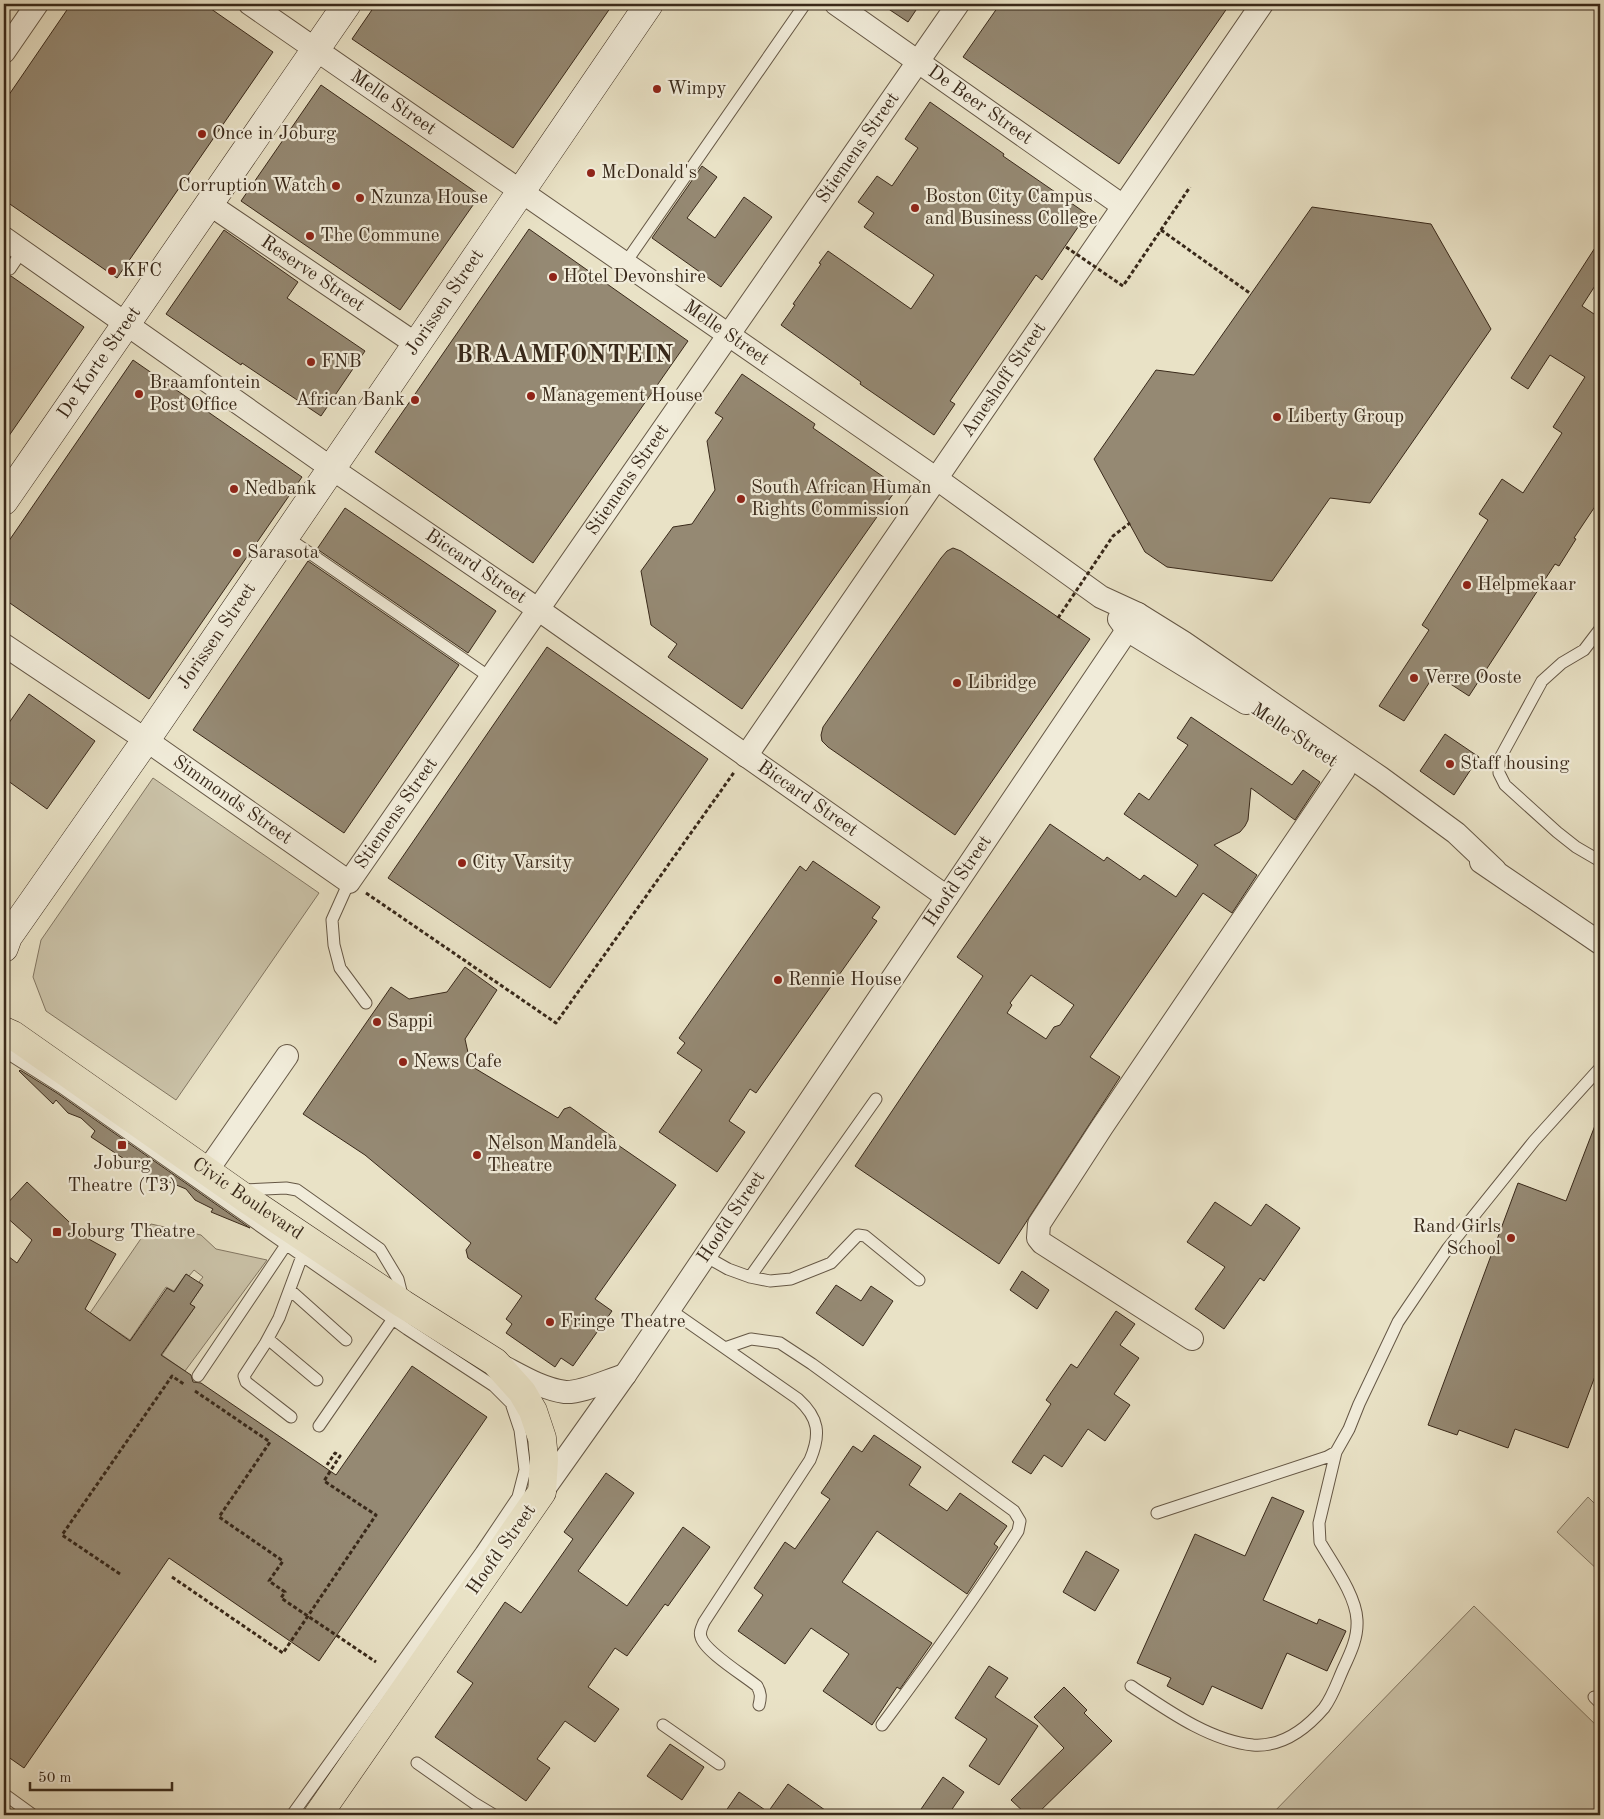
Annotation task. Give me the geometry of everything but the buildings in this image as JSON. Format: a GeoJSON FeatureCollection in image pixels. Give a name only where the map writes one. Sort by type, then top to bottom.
{"type":"FeatureCollection","features":[{"type":"Feature","properties":{"kind":"main road","name":"De Korte Street"},"geometry":{"type":"LineString","coordinates":[[7,492],[347,4]]}},
{"type":"Feature","properties":{"kind":"main road","name":"Jorissen Street"},"geometry":{"type":"LineString","coordinates":[[5,942],[146,740],[649,4]]}},
{"type":"Feature","properties":{"kind":"main road","name":"Civic Boulevard"},"geometry":{"type":"LineString","coordinates":[[4,1031],[13,1035],[234,1190],[298,1243],[398,1311],[495,1362],[522,1392],[533,1411],[542,1438],[544,1460],[542,1492]]}},
{"type":"Feature","properties":{"kind":"main road","name":"Hoofd Street"},"geometry":{"type":"LineString","coordinates":[[318,1815],[542,1492]]}},
{"type":"Feature","properties":{"kind":"street"},"geometry":{"type":"LineString","coordinates":[[4,52],[37,4]]}},
{"type":"Feature","properties":{"kind":"street","name":"Melle Street"},"geometry":{"type":"LineString","coordinates":[[250,4],[626,262],[937,479],[1100,596],[1132,622],[1446,842],[1495,870],[1600,943]]}},
{"type":"Feature","properties":{"kind":"street","name":"De Beer Street"},"geometry":{"type":"LineString","coordinates":[[836,4],[1123,206]]}},
{"type":"Feature","properties":{"kind":"street","name":"Stiemens Street"},"geometry":{"type":"LineString","coordinates":[[349,882],[958,4]]}},
{"type":"Feature","properties":{"kind":"street","name":"Ameshoff Street"},"geometry":{"type":"LineString","coordinates":[[746,756],[1262,4]]}},
{"type":"Feature","properties":{"kind":"street","name":"Reserve Street"},"geometry":{"type":"LineString","coordinates":[[209,204],[416,344]]}},
{"type":"Feature","properties":{"kind":"street","name":"Biccard Street"},"geometry":{"type":"LineString","coordinates":[[4,238],[16,260],[126,323],[947,897]]}},
{"type":"Feature","properties":{"kind":"street","name":"Melle Street"},"geometry":{"type":"LineString","coordinates":[[1132,622],[1183,642],[1381,778],[1456,833],[1495,870]]}},
{"type":"Feature","properties":{"kind":"street","name":"Hoofd Street"},"geometry":{"type":"LineString","coordinates":[[542,1492],[670,1309],[1132,622]]}},
{"type":"Feature","properties":{"kind":"street","name":"Simmonds Street"},"geometry":{"type":"LineString","coordinates":[[4,645],[146,740],[349,882]]}},
{"type":"Feature","properties":{"kind":"street"},"geometry":{"type":"LineString","coordinates":[[1192,1338],[1042,1243],[1038,1238],[1038,1224],[1344,770]]}},
{"type":"Feature","properties":{"kind":"street"},"geometry":{"type":"LineString","coordinates":[[207,1171],[287,1056]]}},
{"type":"Feature","properties":{"kind":"street","name":"Civic Boulevard"},"geometry":{"type":"LineString","coordinates":[[495,1362],[538,1385],[566,1392],[625,1375]]}},
{"type":"Feature","properties":{"kind":"lane"},"geometry":{"type":"LineString","coordinates":[[626,262],[806,4]]}},
{"type":"Feature","properties":{"kind":"lane"},"geometry":{"type":"LineString","coordinates":[[285,536],[491,678]]}},
{"type":"Feature","properties":{"kind":"lane"},"geometry":{"type":"LineString","coordinates":[[1600,629],[1584,650],[1562,663],[1542,681],[1499,760],[1499,773],[1505,785],[1557,832],[1600,861]]}},
{"type":"Feature","properties":{"kind":"lane"},"geometry":{"type":"LineString","coordinates":[[349,882],[332,920],[334,944],[340,968],[366,1003]]}},
{"type":"Feature","properties":{"kind":"lane"},"geometry":{"type":"LineString","coordinates":[[4,1051],[298,1243]]}},
{"type":"Feature","properties":{"kind":"lane"},"geometry":{"type":"LineString","coordinates":[[1131,1686],[1170,1712],[1223,1739],[1254,1745],[1278,1743],[1303,1729],[1324,1707],[1349,1657],[1356,1635],[1357,1618],[1351,1598],[1320,1542],[1318,1533],[1318,1523],[1336,1452],[1350,1429],[1359,1404],[1398,1322],[1448,1248],[1534,1141],[1600,1068]]}},
{"type":"Feature","properties":{"kind":"lane"},"geometry":{"type":"LineString","coordinates":[[750,1277],[876,1099]]}},
{"type":"Feature","properties":{"kind":"lane"},"geometry":{"type":"LineString","coordinates":[[234,1190],[286,1188],[297,1190],[380,1250],[398,1279],[402,1292],[398,1311],[319,1426]]}},
{"type":"Feature","properties":{"kind":"lane"},"geometry":{"type":"LineString","coordinates":[[705,1256],[728,1269],[750,1277],[770,1281],[792,1280],[831,1263],[858,1235],[865,1236],[919,1280]]}},
{"type":"Feature","properties":{"kind":"lane"},"geometry":{"type":"LineString","coordinates":[[291,1417],[244,1379],[246,1371],[268,1339],[279,1318],[290,1290],[298,1243]]}},
{"type":"Feature","properties":{"kind":"lane"},"geometry":{"type":"LineString","coordinates":[[198,1376],[298,1243]]}},
{"type":"Feature","properties":{"kind":"lane"},"geometry":{"type":"LineString","coordinates":[[290,1290],[346,1340]]}},
{"type":"Feature","properties":{"kind":"lane"},"geometry":{"type":"LineString","coordinates":[[670,1309],[798,1399],[810,1410],[816,1424],[817,1434],[810,1460],[704,1622],[700,1632],[700,1637],[708,1649],[757,1686],[761,1697],[759,1705]]}},
{"type":"Feature","properties":{"kind":"lane"},"geometry":{"type":"LineString","coordinates":[[292,1815],[481,1552],[518,1497],[525,1470],[520,1430],[511,1404],[494,1386],[398,1311]]}},
{"type":"Feature","properties":{"kind":"lane"},"geometry":{"type":"LineString","coordinates":[[268,1339],[317,1380]]}},
{"type":"Feature","properties":{"kind":"lane"},"geometry":{"type":"LineString","coordinates":[[725,1348],[751,1339],[780,1343],[928,1447],[1014,1511],[1020,1521],[1018,1531],[984,1585],[882,1725]]}},
{"type":"Feature","properties":{"kind":"lane"},"geometry":{"type":"LineString","coordinates":[[1157,1514],[1327,1458],[1336,1452]]}},
{"type":"Feature","properties":{"kind":"lane"},"geometry":{"type":"LineString","coordinates":[[306,1815],[363,1718]]}},
{"type":"Feature","properties":{"kind":"lane"},"geometry":{"type":"LineString","coordinates":[[663,1725],[719,1764]]}},
{"type":"Feature","properties":{"kind":"lane"},"geometry":{"type":"LineString","coordinates":[[417,1763],[494,1815]]}},
{"type":"Feature","properties":{"kind":"lane"},"geometry":{"type":"LineString","coordinates":[[4,1794],[33,1815]]}},
{"type":"Feature","properties":{"kind":"path"},"geometry":{"type":"LineString","coordinates":[[1066,247],[1123,286],[1190,187]]}},
{"type":"Feature","properties":{"kind":"path"},"geometry":{"type":"LineString","coordinates":[[1161,230],[1251,294]]}},
{"type":"Feature","properties":{"kind":"path"},"geometry":{"type":"LineString","coordinates":[[1058,618],[1113,536],[1130,523]]}},
{"type":"Feature","properties":{"kind":"path"},"geometry":{"type":"LineString","coordinates":[[349,882],[556,1023],[746,756]]}},
{"type":"Feature","properties":{"kind":"path"},"geometry":{"type":"LineString","coordinates":[[120,1574],[62,1535],[172,1376],[270,1442],[219,1517],[283,1561],[269,1581],[285,1592],[281,1598],[376,1662]]}},
{"type":"Feature","properties":{"kind":"path"},"geometry":{"type":"LineString","coordinates":[[172,1577],[283,1653],[376,1516],[324,1481],[340,1456],[335,1453],[327,1465]]}},
{"type":"Feature","properties":{"kind":"shaded area"},"geometry":{"type":"Polygon","coordinates":[[[153,778],[319,893],[176,1100],[46,1011],[33,977],[41,940],[153,778]]]}},
{"type":"Feature","properties":{"kind":"shaded area"},"geometry":{"type":"Polygon","coordinates":[[[151,1224],[201,1235],[216,1249],[267,1260],[185,1371],[162,1355],[195,1307],[190,1304],[203,1285],[199,1282],[203,1277],[194,1270],[189,1276],[186,1274],[174,1291],[166,1287],[130,1340],[90,1313],[151,1224]]]}},
{"type":"Feature","properties":{"kind":"shaded area"},"geometry":{"type":"Polygon","coordinates":[[[1588,1497],[1600,1509],[1600,1572],[1557,1532],[1588,1497]]]}},
{"type":"Feature","properties":{"kind":"shaded area"},"geometry":{"type":"Polygon","coordinates":[[[1474,1606],[1600,1729],[1600,1815],[1271,1815],[1474,1606]]]}},
{"type":"Feature","properties":{"kind":"place","name":"Wimpy"},"geometry":{"type":"Point","coordinates":[657,89]}},
{"type":"Feature","properties":{"kind":"place","name":"Once in Joburg"},"geometry":{"type":"Point","coordinates":[202,134]}},
{"type":"Feature","properties":{"kind":"place","name":"McDonald's"},"geometry":{"type":"Point","coordinates":[591,173]}},
{"type":"Feature","properties":{"kind":"place","name":"Corruption Watch"},"geometry":{"type":"Point","coordinates":[336,186]}},
{"type":"Feature","properties":{"kind":"place","name":"Nzunza House"},"geometry":{"type":"Point","coordinates":[360,198]}},
{"type":"Feature","properties":{"kind":"place","name":"Boston City Campus and Business College"},"geometry":{"type":"Point","coordinates":[915,208]}},
{"type":"Feature","properties":{"kind":"place","name":"The Commune"},"geometry":{"type":"Point","coordinates":[310,236]}},
{"type":"Feature","properties":{"kind":"place","name":"KFC"},"geometry":{"type":"Point","coordinates":[112,271]}},
{"type":"Feature","properties":{"kind":"place","name":"Hotel Devonshire"},"geometry":{"type":"Point","coordinates":[553,277]}},
{"type":"Feature","properties":{"kind":"place","name":"FNB"},"geometry":{"type":"Point","coordinates":[311,362]}},
{"type":"Feature","properties":{"kind":"place","name":"Braamfontein Post Office"},"geometry":{"type":"Point","coordinates":[139,394]}},
{"type":"Feature","properties":{"kind":"place","name":"Management House"},"geometry":{"type":"Point","coordinates":[531,396]}},
{"type":"Feature","properties":{"kind":"place","name":"African Bank"},"geometry":{"type":"Point","coordinates":[415,400]}},
{"type":"Feature","properties":{"kind":"place","name":"Liberty Group"},"geometry":{"type":"Point","coordinates":[1277,417]}},
{"type":"Feature","properties":{"kind":"place","name":"Nedbank"},"geometry":{"type":"Point","coordinates":[234,489]}},
{"type":"Feature","properties":{"kind":"place","name":"South African Human Rights Commission"},"geometry":{"type":"Point","coordinates":[741,499]}},
{"type":"Feature","properties":{"kind":"place","name":"Sarasota"},"geometry":{"type":"Point","coordinates":[237,553]}},
{"type":"Feature","properties":{"kind":"place","name":"Helpmekaar"},"geometry":{"type":"Point","coordinates":[1467,585]}},
{"type":"Feature","properties":{"kind":"place","name":"Verre Ooste"},"geometry":{"type":"Point","coordinates":[1414,678]}},
{"type":"Feature","properties":{"kind":"place","name":"Libridge"},"geometry":{"type":"Point","coordinates":[957,683]}},
{"type":"Feature","properties":{"kind":"place","name":"Staff housing"},"geometry":{"type":"Point","coordinates":[1450,764]}},
{"type":"Feature","properties":{"kind":"place","name":"City Varsity"},"geometry":{"type":"Point","coordinates":[462,863]}},
{"type":"Feature","properties":{"kind":"place","name":"Rennie House"},"geometry":{"type":"Point","coordinates":[778,980]}},
{"type":"Feature","properties":{"kind":"place","name":"Sappi"},"geometry":{"type":"Point","coordinates":[377,1022]}},
{"type":"Feature","properties":{"kind":"place","name":"News Cafe"},"geometry":{"type":"Point","coordinates":[403,1062]}},
{"type":"Feature","properties":{"kind":"place","name":"Joburg Theatre (T3)"},"geometry":{"type":"Point","coordinates":[122,1145]}},
{"type":"Feature","properties":{"kind":"place","name":"Nelson Mandela Theatre"},"geometry":{"type":"Point","coordinates":[477,1155]}},
{"type":"Feature","properties":{"kind":"place","name":"Joburg Theatre"},"geometry":{"type":"Point","coordinates":[57,1232]}},
{"type":"Feature","properties":{"kind":"place","name":"Rand Girls School"},"geometry":{"type":"Point","coordinates":[1511,1238]}},
{"type":"Feature","properties":{"kind":"place","name":"Fringe Theatre"},"geometry":{"type":"Point","coordinates":[550,1322]}},
{"type":"Feature","properties":{"kind":"district","name":"BRAAMFONTEIN"},"geometry":{"type":"Point","coordinates":[565,356]}}]}
